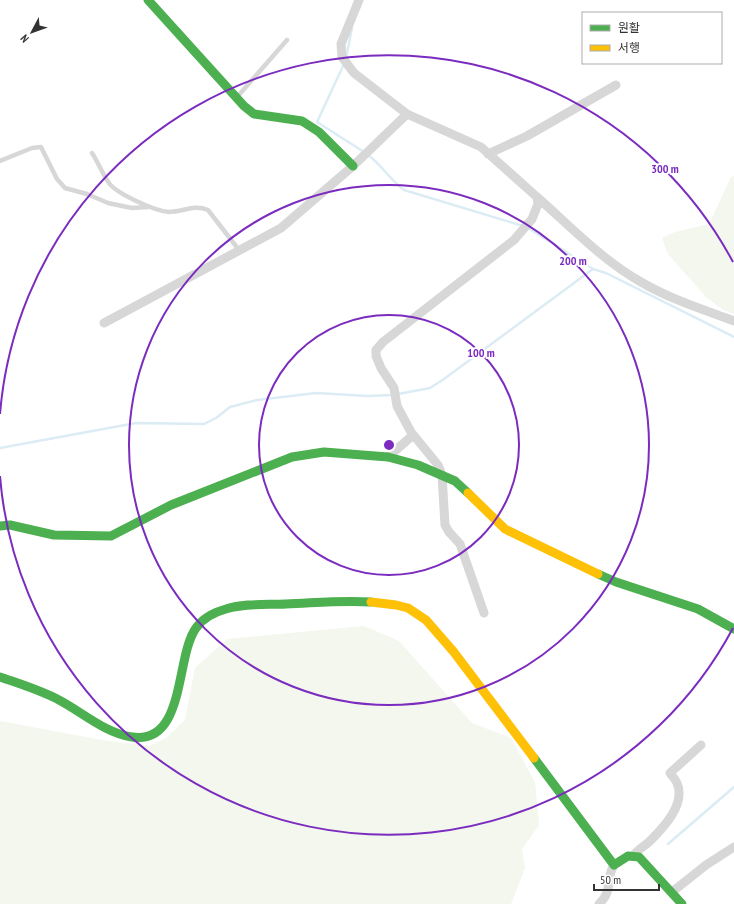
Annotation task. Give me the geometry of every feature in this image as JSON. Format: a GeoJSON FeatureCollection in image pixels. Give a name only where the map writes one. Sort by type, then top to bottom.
{"type":"FeatureCollection","features":[{"type":"Feature","properties":{"kind":"street"},"geometry":{"type":"LineString","coordinates":[[148,0],[237,98],[254,114],[302,121],[319,132],[352,166]]}},
{"type":"Feature","properties":{"kind":"street"},"geometry":{"type":"LineString","coordinates":[[359,0],[341,44],[345,61],[354,73],[407,114],[467,139],[481,147],[595,249],[640,282],[678,301],[734,321]]}},
{"type":"Feature","properties":{"kind":"street"},"geometry":{"type":"LineString","coordinates":[[488,154],[527,136],[616,85]]}},
{"type":"Feature","properties":{"kind":"street"},"geometry":{"type":"LineString","coordinates":[[104,323],[281,228],[352,166],[407,114]]}},
{"type":"Feature","properties":{"kind":"street"},"geometry":{"type":"LineString","coordinates":[[484,613],[460,544],[448,532],[446,525],[442,475],[438,465],[413,435],[397,406],[394,388],[381,368],[376,356],[376,350],[383,342],[514,240],[532,219],[538,204],[537,197]]}},
{"type":"Feature","properties":{"kind":"street"},"geometry":{"type":"LineString","coordinates":[[388,457],[413,435]]}},
{"type":"Feature","properties":{"kind":"street"},"geometry":{"type":"LineString","coordinates":[[0,526],[10,525],[54,535],[111,536],[171,505],[292,457],[324,452],[388,457],[418,464],[455,481],[505,529],[616,582],[669,598],[698,609],[734,629]]}},
{"type":"Feature","properties":{"kind":"street"},"geometry":{"type":"LineString","coordinates":[[0,677],[52,696],[111,729],[141,737],[156,732],[171,716],[176,701],[186,646],[196,627],[205,618],[218,610],[247,605],[380,602],[407,608],[422,616],[447,644],[503,716],[614,865]]}},
{"type":"Feature","properties":{"kind":"street"},"geometry":{"type":"LineString","coordinates":[[634,855],[660,830],[674,811],[678,800],[679,791],[677,783],[670,773],[701,745]]}},
{"type":"Feature","properties":{"kind":"street"},"geometry":{"type":"LineString","coordinates":[[672,892],[706,865],[734,847]]}},
{"type":"Feature","properties":{"kind":"street"},"geometry":{"type":"LineString","coordinates":[[598,904],[608,892],[611,881],[610,871],[614,865],[628,856],[634,855],[639,857],[650,867],[682,904]]}},
{"type":"Feature","properties":{"kind":"lane"},"geometry":{"type":"LineString","coordinates":[[237,98],[287,40]]}},
{"type":"Feature","properties":{"kind":"lane"},"geometry":{"type":"LineString","coordinates":[[0,161],[32,148],[41,147],[57,179],[65,188],[87,194],[108,203],[132,208],[150,207]]}},
{"type":"Feature","properties":{"kind":"lane"},"geometry":{"type":"LineString","coordinates":[[92,153],[110,184],[150,207],[170,212],[200,207],[208,210],[239,250]]}},
{"type":"Feature","properties":{"kind":"shaded area"},"geometry":{"type":"Polygon","coordinates":[[[734,176],[734,314],[723,310],[706,297],[668,254],[662,238],[675,232],[709,224],[731,177],[734,176]]]}},
{"type":"Feature","properties":{"kind":"shaded area"},"geometry":{"type":"Polygon","coordinates":[[[364,626],[399,641],[472,723],[511,738],[535,782],[539,825],[522,849],[525,868],[511,904],[0,904],[0,721],[102,740],[149,746],[166,738],[185,720],[195,668],[227,639],[364,626]]]}},
{"type":"Feature","properties":{"kind":"waterway"},"geometry":{"type":"LineString","coordinates":[[346,58],[352,28]]}},
{"type":"Feature","properties":{"kind":"waterway"},"geometry":{"type":"LineString","coordinates":[[344,64],[317,122],[364,152]]}},
{"type":"Feature","properties":{"kind":"waterway"},"geometry":{"type":"LineString","coordinates":[[368,155],[378,163],[394,182],[404,190],[523,226]]}},
{"type":"Feature","properties":{"kind":"waterway"},"geometry":{"type":"LineString","coordinates":[[528,228],[593,269]]}},
{"type":"Feature","properties":{"kind":"waterway"},"geometry":{"type":"LineString","coordinates":[[398,394],[430,388],[593,269],[606,273],[734,337]]}},
{"type":"Feature","properties":{"kind":"waterway"},"geometry":{"type":"LineString","coordinates":[[0,448],[136,423],[204,424],[216,418],[230,407],[257,400],[316,393],[368,396],[393,395]]}},
{"type":"Feature","properties":{"kind":"waterway"},"geometry":{"type":"LineString","coordinates":[[668,844],[734,787]]}},
{"type":"Feature","properties":{"kind":"traffic: fast"},"geometry":{"type":"LineString","coordinates":[[148,0],[244,106],[254,114],[302,121],[319,132],[353,166]]}},
{"type":"Feature","properties":{"kind":"traffic: fast"},"geometry":{"type":"LineString","coordinates":[[0,526],[10,525],[54,535],[111,536],[171,505],[292,457],[324,452],[388,457],[418,465],[455,481],[468,493]]}},
{"type":"Feature","properties":{"kind":"traffic: fast"},"geometry":{"type":"LineString","coordinates":[[598,574],[616,582],[698,609],[734,629]]}},
{"type":"Feature","properties":{"kind":"traffic: fast"},"geometry":{"type":"LineString","coordinates":[[0,677],[52,696],[94,722],[122,735],[132,737],[149,736],[162,727],[170,714],[176,696],[189,641],[196,628],[202,621],[210,616],[226,609],[248,605],[339,601],[371,602]]}},
{"type":"Feature","properties":{"kind":"traffic: fast"},"geometry":{"type":"LineString","coordinates":[[534,758],[614,865],[628,856],[639,857],[682,904]]}},
{"type":"Feature","properties":{"kind":"traffic: slow"},"geometry":{"type":"LineString","coordinates":[[468,493],[505,529],[598,574]]}},
{"type":"Feature","properties":{"kind":"traffic: slow"},"geometry":{"type":"LineString","coordinates":[[371,602],[408,608],[426,620],[453,651],[534,758]]}}]}
